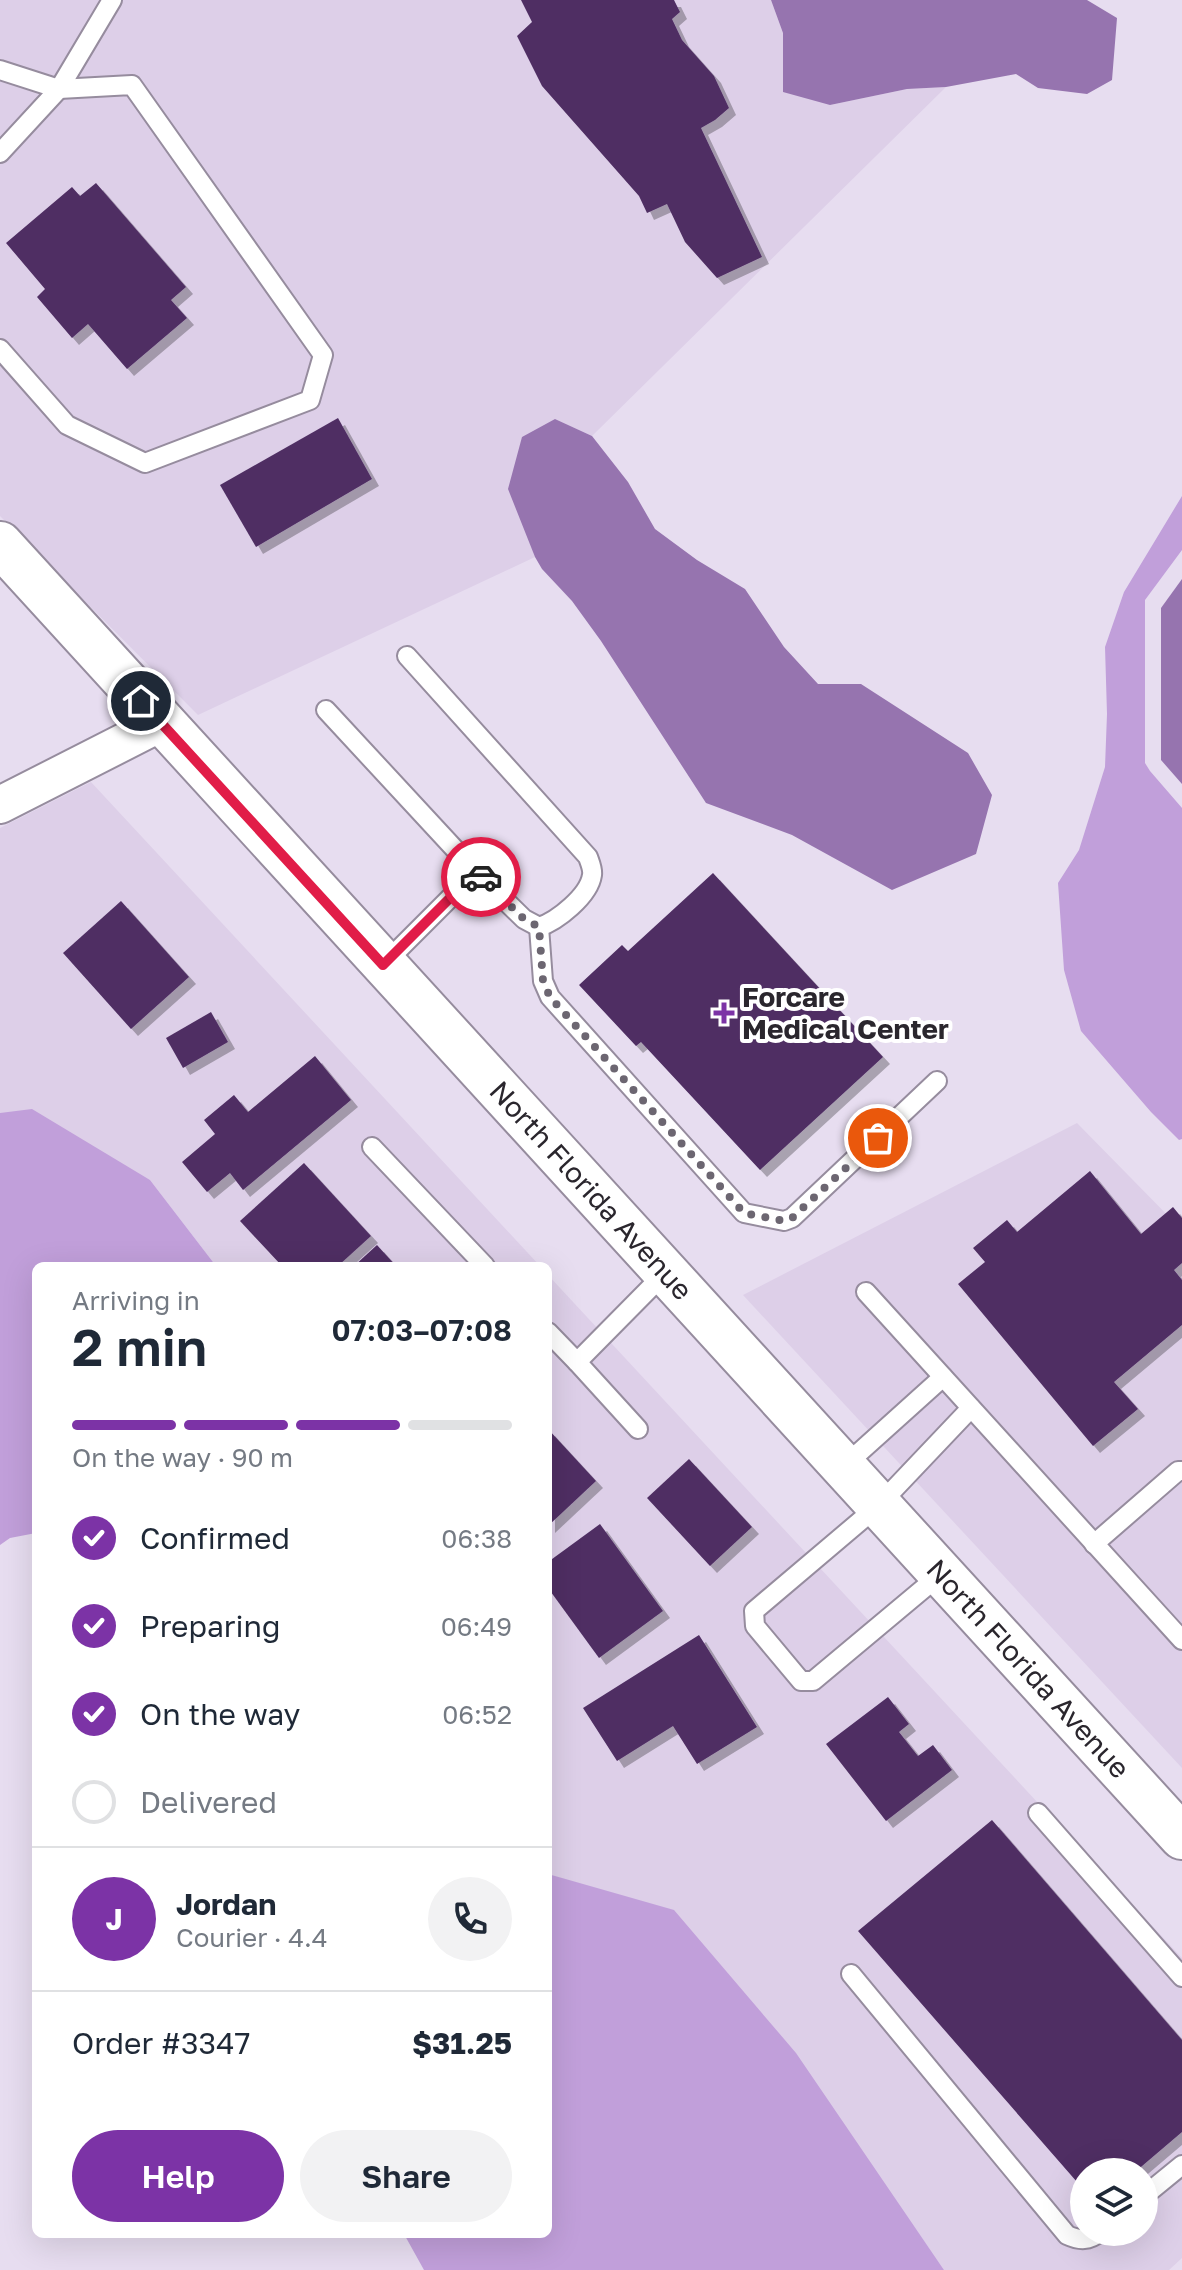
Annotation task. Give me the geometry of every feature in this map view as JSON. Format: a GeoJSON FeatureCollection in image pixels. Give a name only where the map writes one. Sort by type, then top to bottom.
{"type":"FeatureCollection","features":[{"type":"Feature","properties":{"kind":"main road","name":"North Florida Avenue"},"geometry":{"type":"LineString","coordinates":[[0,544],[1182,1837]]}},
{"type":"Feature","properties":{"kind":"street"},"geometry":{"type":"LineString","coordinates":[[0,805],[161,723]]}},
{"type":"Feature","properties":{"kind":"lane"},"geometry":{"type":"LineString","coordinates":[[0,153],[59,89],[112,0]]}},
{"type":"Feature","properties":{"kind":"lane"},"geometry":{"type":"LineString","coordinates":[[0,70],[59,89],[132,85],[323,355],[310,400],[145,463],[67,425],[0,349]]}},
{"type":"Feature","properties":{"kind":"lane"},"geometry":{"type":"LineString","coordinates":[[326,710],[476,872],[524,919],[539,927],[554,922],[588,888],[593,872],[588,857],[407,656]]}},
{"type":"Feature","properties":{"kind":"lane"},"geometry":{"type":"LineString","coordinates":[[383,965],[476,872]]}},
{"type":"Feature","properties":{"kind":"lane"},"geometry":{"type":"LineString","coordinates":[[539,927],[543,981],[550,997],[744,1213],[784,1221],[792,1218],[937,1081]]}},
{"type":"Feature","properties":{"kind":"lane"},"geometry":{"type":"LineString","coordinates":[[372,1147],[481,1262]]}},
{"type":"Feature","properties":{"kind":"lane"},"geometry":{"type":"LineString","coordinates":[[577,1362],[665,1273]]}},
{"type":"Feature","properties":{"kind":"lane"},"geometry":{"type":"LineString","coordinates":[[866,1292],[1094,1544],[1178,1627]]}},
{"type":"Feature","properties":{"kind":"lane"},"geometry":{"type":"LineString","coordinates":[[552,1336],[638,1429]]}},
{"type":"Feature","properties":{"kind":"lane"},"geometry":{"type":"LineString","coordinates":[[843,1467],[943,1377]]}},
{"type":"Feature","properties":{"kind":"lane"},"geometry":{"type":"LineString","coordinates":[[941,1574],[813,1681],[801,1681],[755,1626],[754,1611],[878,1506],[971,1408]]}},
{"type":"Feature","properties":{"kind":"lane"},"geometry":{"type":"LineString","coordinates":[[1094,1544],[1178,1471],[1182,1471]]}},
{"type":"Feature","properties":{"kind":"lane"},"geometry":{"type":"LineString","coordinates":[[1038,1813],[1182,1977]]}},
{"type":"Feature","properties":{"kind":"lane"},"geometry":{"type":"LineString","coordinates":[[851,1974],[1070,2236]]}},
{"type":"Feature","properties":{"kind":"lane"},"geometry":{"type":"LineString","coordinates":[[1158,2185],[1182,2165]]}},
{"type":"Feature","properties":{"kind":"shaded area"},"geometry":{"type":"Polygon","coordinates":[[[0,0],[771,0],[783,33],[830,105],[907,89],[946,87],[592,436],[555,419],[525,529],[535,557],[198,715],[0,516],[0,0]]]}},
{"type":"Feature","properties":{"kind":"shaded area"},"geometry":{"type":"Polygon","coordinates":[[[771,0],[1087,0],[1117,18],[1112,80],[1087,94],[1038,88],[1016,74],[946,87],[907,89],[830,105],[783,92],[783,33],[771,0]]]}},
{"type":"Feature","properties":{"kind":"shaded area"},"geometry":{"type":"Polygon","coordinates":[[[555,419],[592,436],[628,482],[655,529],[697,560],[745,589],[784,647],[818,684],[861,684],[968,753],[992,795],[976,854],[892,890],[792,835],[706,803],[601,641],[572,601],[542,569],[508,489],[522,437],[555,419]]]}},
{"type":"Feature","properties":{"kind":"shaded area"},"geometry":{"type":"Polygon","coordinates":[[[1182,496],[1182,550],[1145,600],[1145,763],[1182,808],[1182,1139],[1179,1140],[1081,1031],[1064,970],[1058,883],[1079,850],[1105,767],[1105,647],[1124,592],[1182,496]]]}},
{"type":"Feature","properties":{"kind":"shaded area"},"geometry":{"type":"Polygon","coordinates":[[[1182,579],[1182,784],[1161,760],[1161,608],[1182,579]]]}},
{"type":"Feature","properties":{"kind":"shaded area"},"geometry":{"type":"Polygon","coordinates":[[[91,782],[536,1262],[213,1262],[150,1180],[0,1113],[0,828],[91,782]]]}},
{"type":"Feature","properties":{"kind":"shaded area"},"geometry":{"type":"Polygon","coordinates":[[[32,1109],[150,1180],[213,1262],[32,1262],[32,1534],[10,1538],[0,1545],[0,1113],[32,1109]]]}},
{"type":"Feature","properties":{"kind":"shaded area"},"geometry":{"type":"Polygon","coordinates":[[[1077,1123],[1182,1230],[1182,1768],[743,1295],[1077,1123]]]}},
{"type":"Feature","properties":{"kind":"shaded area"},"geometry":{"type":"Polygon","coordinates":[[[552,1279],[1182,1958],[1182,2258],[1169,2270],[944,2270],[915,2228],[578,1884],[552,1875],[552,1279]]]}},
{"type":"Feature","properties":{"kind":"shaded area"},"geometry":{"type":"Polygon","coordinates":[[[552,1875],[674,1910],[796,2053],[944,2270],[424,2270],[406,2238],[552,2238],[552,1875]]]}},
{"type":"Feature","properties":{"kind":"building"},"geometry":{"type":"Polygon","coordinates":[[[521,0],[674,0],[680,12],[672,19],[682,40],[714,76],[729,108],[701,128],[762,257],[717,278],[685,242],[667,204],[647,213],[639,196],[542,86],[517,36],[532,22],[521,0]]]}},
{"type":"Feature","properties":{"kind":"building"},"geometry":{"type":"Polygon","coordinates":[[[96,183],[186,287],[171,300],[187,318],[127,369],[88,324],[72,338],[37,297],[45,289],[6,243],[72,187],[80,196],[96,183]]]}},
{"type":"Feature","properties":{"kind":"building"},"geometry":{"type":"Polygon","coordinates":[[[338,418],[372,479],[256,547],[220,485],[338,418]]]}},
{"type":"Feature","properties":{"kind":"building","name":"Forcare Medical Center"},"geometry":{"type":"Polygon","coordinates":[[[713,873],[883,1057],[760,1170],[641,1042],[636,1046],[579,985],[622,945],[628,951],[713,873]]]}},
{"type":"Feature","properties":{"kind":"building"},"geometry":{"type":"Polygon","coordinates":[[[121,901],[189,977],[131,1029],[63,953],[121,901]]]}},
{"type":"Feature","properties":{"kind":"building"},"geometry":{"type":"Polygon","coordinates":[[[211,1012],[228,1042],[183,1068],[166,1038],[211,1012]]]}},
{"type":"Feature","properties":{"kind":"building"},"geometry":{"type":"Polygon","coordinates":[[[315,1056],[351,1100],[243,1190],[230,1173],[207,1192],[182,1162],[215,1134],[204,1120],[234,1095],[248,1112],[315,1056]]]}},
{"type":"Feature","properties":{"kind":"building"},"geometry":{"type":"Polygon","coordinates":[[[304,1163],[371,1236],[342,1262],[278,1262],[240,1221],[304,1163]]]}},
{"type":"Feature","properties":{"kind":"building"},"geometry":{"type":"Polygon","coordinates":[[[1090,1171],[1141,1234],[1173,1207],[1182,1218],[1182,1263],[1174,1270],[1182,1280],[1182,1325],[1114,1382],[1138,1409],[1093,1446],[958,1284],[985,1262],[973,1248],[1007,1220],[1017,1232],[1090,1171]]]}},
{"type":"Feature","properties":{"kind":"building"},"geometry":{"type":"Polygon","coordinates":[[[377,1245],[392,1262],[358,1262],[377,1245]]]}},
{"type":"Feature","properties":{"kind":"building"},"geometry":{"type":"Polygon","coordinates":[[[552,1433],[596,1481],[552,1522],[552,1433]]]}},
{"type":"Feature","properties":{"kind":"building"},"geometry":{"type":"Polygon","coordinates":[[[689,1459],[752,1527],[710,1566],[647,1498],[689,1459]]]}},
{"type":"Feature","properties":{"kind":"building"},"geometry":{"type":"Polygon","coordinates":[[[600,1524],[663,1611],[599,1658],[552,1593],[552,1559],[600,1524]]]}},
{"type":"Feature","properties":{"kind":"building"},"geometry":{"type":"Polygon","coordinates":[[[699,1635],[757,1727],[697,1764],[673,1726],[617,1761],[583,1708],[699,1635]]]}},
{"type":"Feature","properties":{"kind":"building"},"geometry":{"type":"Polygon","coordinates":[[[888,1697],[909,1724],[899,1732],[918,1756],[933,1745],[952,1770],[886,1821],[826,1744],[888,1697]]]}},
{"type":"Feature","properties":{"kind":"building"},"geometry":{"type":"Polygon","coordinates":[[[992,1820],[1182,2040],[1182,2132],[1151,2158],[1070,2158],[1070,2174],[858,1931],[992,1820]]]}},
{"type":"Feature","properties":{"kind":"way so far"},"geometry":{"type":"LineString","coordinates":[[481,877],[524,919],[539,927],[543,981],[550,997],[744,1213],[784,1221],[792,1218],[878,1138]]}},
{"type":"Feature","properties":{"kind":"place","name":"Forcare Medical Center"},"geometry":{"type":"Point","coordinates":[724,1013]}},
{"type":"Feature","properties":{"kind":"route"},"geometry":{"type":"LineString","coordinates":[[141,701],[383,965],[476,872],[481,877]]}}]}
